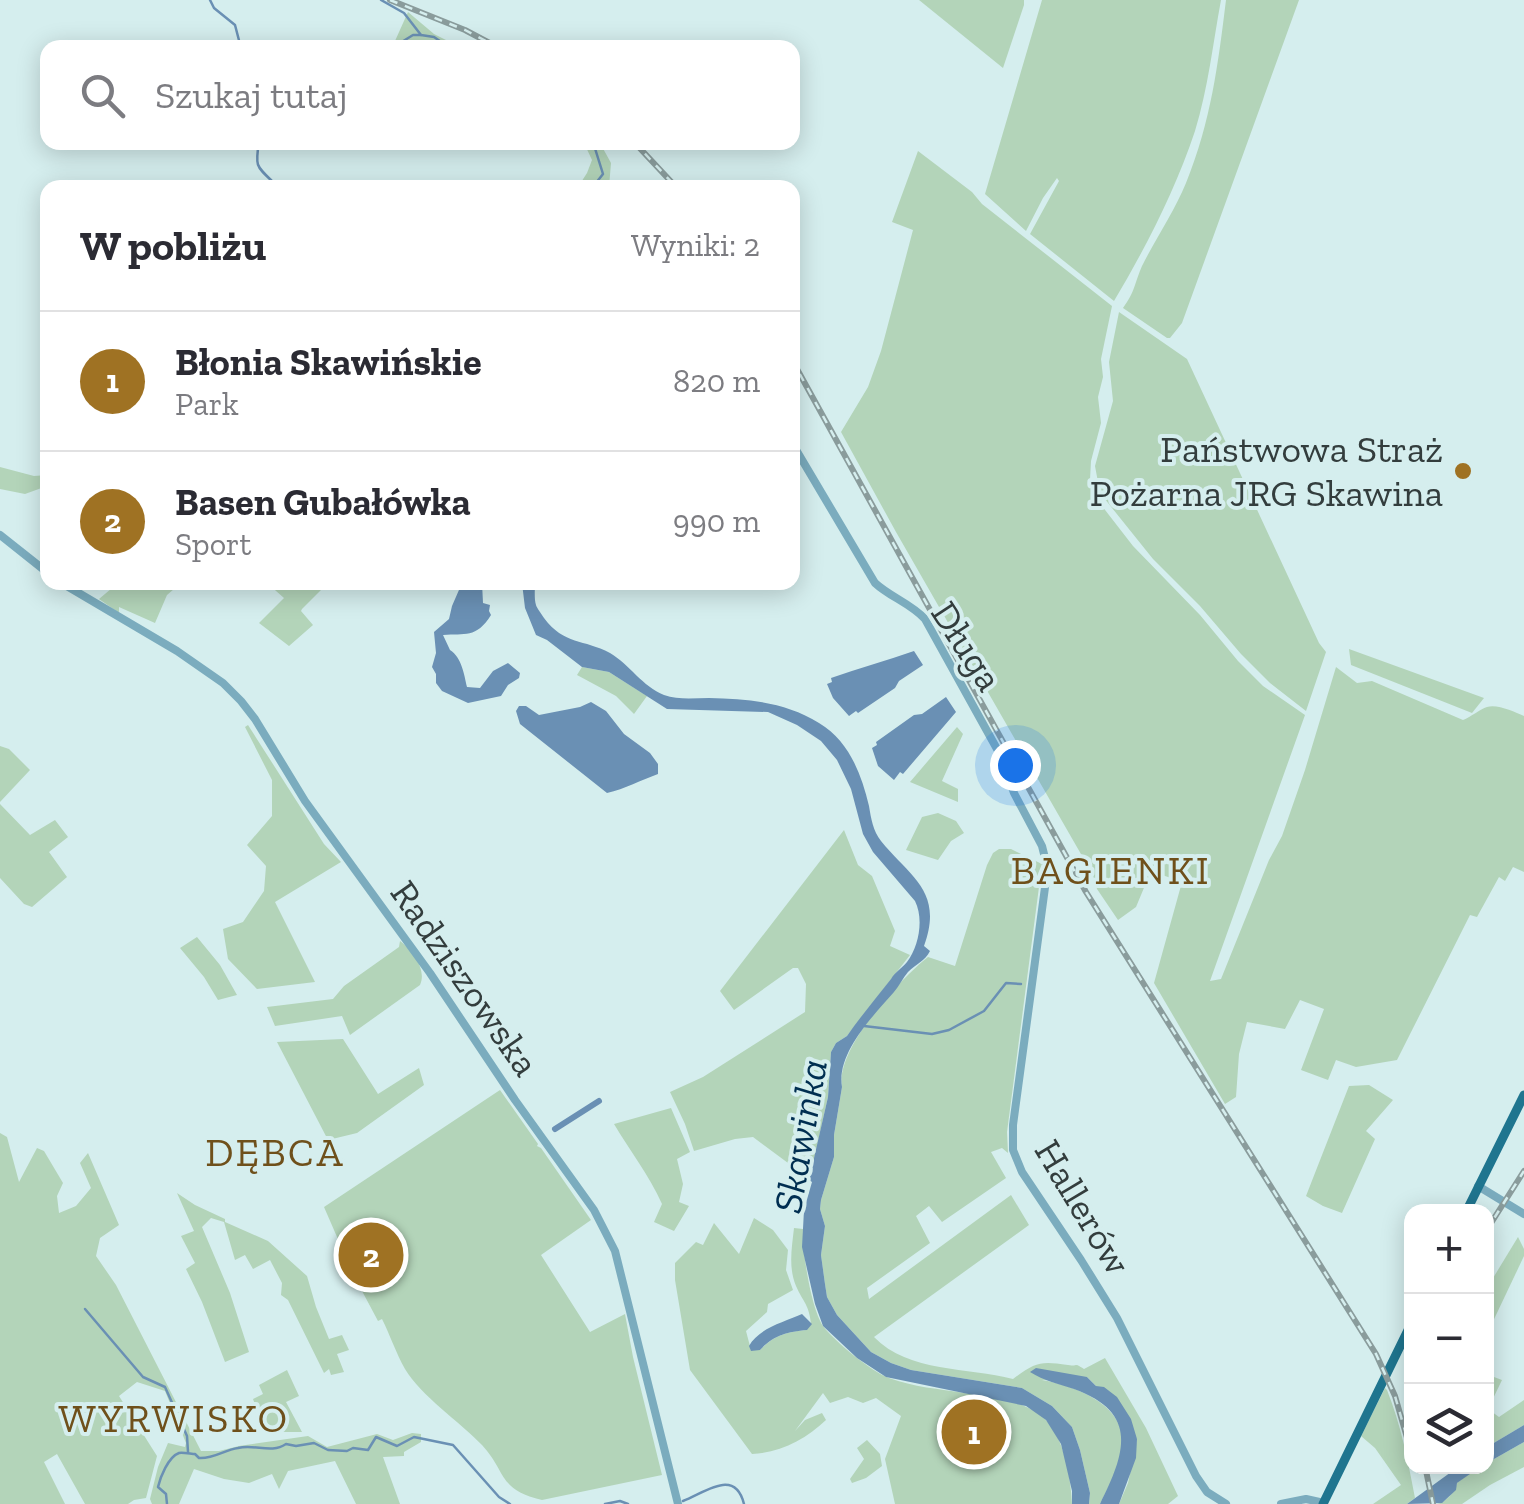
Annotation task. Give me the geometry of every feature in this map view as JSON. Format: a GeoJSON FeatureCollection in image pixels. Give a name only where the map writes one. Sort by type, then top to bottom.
{"type":"FeatureCollection","features":[{"type":"Feature","properties":{"kind":"main road"},"geometry":{"type":"LineString","coordinates":[[1470,1204],[1524,1095]]}},
{"type":"Feature","properties":{"kind":"main road"},"geometry":{"type":"LineString","coordinates":[[1324,1503],[1404,1338]]}},
{"type":"Feature","properties":{"kind":"street","name":"Długa"},"geometry":{"type":"LineString","coordinates":[[800,456],[875,583],[925,619],[994,742],[1014,793]]}},
{"type":"Feature","properties":{"kind":"street"},"geometry":{"type":"LineString","coordinates":[[0,535],[40,567]]}},
{"type":"Feature","properties":{"kind":"street","name":"Radziszowska"},"geometry":{"type":"LineString","coordinates":[[73,590],[177,652],[241,701],[305,800],[594,1210],[615,1251],[678,1504]]}},
{"type":"Feature","properties":{"kind":"street","name":"Hallerów"},"geometry":{"type":"LineString","coordinates":[[1014,793],[1038,835],[1046,862],[1013,1125],[1015,1158],[1117,1318],[1196,1476],[1207,1492],[1226,1504]]}},
{"type":"Feature","properties":{"kind":"street"},"geometry":{"type":"LineString","coordinates":[[1478,1186],[1524,1214]]}},
{"type":"Feature","properties":{"kind":"street"},"geometry":{"type":"LineString","coordinates":[[1285,1503],[1306,1499],[1324,1503]]}},
{"type":"Feature","properties":{"kind":"street"},"geometry":{"type":"LineString","coordinates":[[1285,1503],[1308,1504]]}},
{"type":"Feature","properties":{"kind":"green space"},"geometry":{"type":"Polygon","coordinates":[[[919,0],[1024,0],[1003,68],[919,0]]]}},
{"type":"Feature","properties":{"kind":"green space"},"geometry":{"type":"Polygon","coordinates":[[[1042,0],[1221,0],[1195,131],[1159,218],[1114,301],[1030,234],[1059,181],[1057,178],[1026,231],[985,194],[1042,0]]]}},
{"type":"Feature","properties":{"kind":"green space"},"geometry":{"type":"Polygon","coordinates":[[[1226,0],[1299,0],[1182,323],[1167,338],[1123,308],[1195,160],[1212,93],[1226,0]]]}},
{"type":"Feature","properties":{"kind":"green space"},"geometry":{"type":"Polygon","coordinates":[[[408,12],[446,40],[395,40],[408,12]]]}},
{"type":"Feature","properties":{"kind":"green space"},"geometry":{"type":"Polygon","coordinates":[[[587,150],[604,150],[611,163],[610,180],[582,180],[592,160],[587,150]]]}},
{"type":"Feature","properties":{"kind":"green space"},"geometry":{"type":"Polygon","coordinates":[[[918,151],[1112,306],[1101,359],[1101,423],[1091,461],[1090,480],[1095,497],[1133,546],[1238,661],[1263,686],[1305,715],[1210,981],[1221,979],[1282,836],[1336,667],[1357,683],[1372,681],[1463,720],[1491,706],[1524,716],[1524,872],[1513,867],[1505,881],[1499,877],[1477,917],[1470,915],[1397,1060],[1356,1067],[1336,1060],[1328,1080],[1301,1070],[1324,1009],[1300,1000],[1285,1029],[1247,1022],[1239,1054],[1236,1097],[1225,1104],[1154,983],[1182,882],[1151,871],[1136,907],[1118,920],[841,432],[868,387],[881,351],[913,230],[892,222],[918,151]]]}},
{"type":"Feature","properties":{"kind":"green space"},"geometry":{"type":"Polygon","coordinates":[[[1119,312],[1187,359],[1326,652],[1306,711],[1241,654],[1153,559],[1100,493],[1095,466],[1113,401],[1109,362],[1119,312]]]}},
{"type":"Feature","properties":{"kind":"green space"},"geometry":{"type":"Polygon","coordinates":[[[0,467],[40,476],[40,489],[25,494],[0,489],[0,467]]]}},
{"type":"Feature","properties":{"kind":"green space"},"geometry":{"type":"Polygon","coordinates":[[[110,590],[173,590],[155,623],[119,607],[119,613],[99,599],[110,590]]]}},
{"type":"Feature","properties":{"kind":"green space"},"geometry":{"type":"Polygon","coordinates":[[[275,590],[321,590],[301,611],[313,625],[289,646],[259,623],[284,598],[275,590]]]}},
{"type":"Feature","properties":{"kind":"green space"},"geometry":{"type":"Polygon","coordinates":[[[1349,649],[1484,698],[1472,713],[1351,665],[1349,649]]]}},
{"type":"Feature","properties":{"kind":"green space"},"geometry":{"type":"Polygon","coordinates":[[[582,667],[609,672],[647,696],[634,714],[616,696],[577,675],[582,667]]]}},
{"type":"Feature","properties":{"kind":"green space"},"geometry":{"type":"Polygon","coordinates":[[[248,725],[324,844],[341,862],[275,902],[315,982],[257,989],[228,959],[223,929],[243,922],[264,891],[266,866],[247,845],[272,816],[272,780],[245,727],[248,725]]]}},
{"type":"Feature","properties":{"kind":"green space"},"geometry":{"type":"Polygon","coordinates":[[[957,727],[963,734],[942,781],[958,789],[958,802],[910,782],[957,727]]]}},
{"type":"Feature","properties":{"kind":"green space"},"geometry":{"type":"Polygon","coordinates":[[[0,746],[9,749],[30,770],[0,802],[0,746]]]}},
{"type":"Feature","properties":{"kind":"green space"},"geometry":{"type":"Polygon","coordinates":[[[0,804],[30,835],[55,820],[68,837],[49,852],[67,877],[32,907],[24,904],[0,878],[0,804]]]}},
{"type":"Feature","properties":{"kind":"green space"},"geometry":{"type":"Polygon","coordinates":[[[938,813],[956,821],[964,833],[951,841],[938,860],[906,850],[922,817],[938,813]]]}},
{"type":"Feature","properties":{"kind":"green space"},"geometry":{"type":"Polygon","coordinates":[[[844,830],[858,865],[872,876],[895,931],[890,946],[910,955],[831,1052],[828,1097],[813,1164],[788,1163],[753,1137],[694,1151],[670,1092],[703,1077],[805,1012],[806,984],[798,968],[734,1010],[720,991],[844,830]]]}},
{"type":"Feature","properties":{"kind":"green space"},"geometry":{"type":"Polygon","coordinates":[[[999,849],[1011,849],[1042,864],[1007,1132],[1008,1153],[1002,1148],[991,1152],[1006,1178],[942,1222],[929,1206],[916,1216],[930,1243],[867,1288],[869,1299],[1011,1195],[1029,1225],[874,1337],[888,1349],[921,1363],[1013,1379],[1039,1364],[1077,1365],[1084,1369],[1105,1358],[1146,1428],[1178,1496],[1168,1504],[1119,1504],[1128,1483],[1137,1439],[1087,1377],[1042,1380],[1068,1386],[1095,1399],[1106,1407],[1121,1430],[1121,1452],[1100,1504],[1089,1504],[1090,1493],[1072,1427],[1052,1406],[1022,1388],[911,1370],[891,1363],[871,1352],[837,1315],[827,1297],[821,1255],[825,1226],[820,1209],[834,1157],[843,1071],[849,1054],[872,1016],[928,957],[955,966],[987,865],[999,849]]]}},
{"type":"Feature","properties":{"kind":"green space"},"geometry":{"type":"Polygon","coordinates":[[[197,937],[220,965],[237,995],[218,1000],[180,948],[197,937]]]}},
{"type":"Feature","properties":{"kind":"green space"},"geometry":{"type":"Polygon","coordinates":[[[400,941],[418,961],[420,985],[350,1035],[342,1016],[275,1026],[267,1007],[333,999],[344,986],[399,947],[400,941]]]}},
{"type":"Feature","properties":{"kind":"green space"},"geometry":{"type":"Polygon","coordinates":[[[343,1039],[378,1094],[419,1068],[424,1085],[357,1133],[328,1140],[277,1042],[343,1039]]]}},
{"type":"Feature","properties":{"kind":"green space"},"geometry":{"type":"Polygon","coordinates":[[[1369,1085],[1393,1100],[1366,1131],[1375,1139],[1342,1213],[1306,1196],[1349,1086],[1369,1085]]]}},
{"type":"Feature","properties":{"kind":"green space"},"geometry":{"type":"Polygon","coordinates":[[[500,1090],[591,1220],[541,1255],[590,1332],[625,1314],[662,1475],[542,1500],[517,1491],[482,1445],[431,1399],[405,1369],[382,1319],[378,1321],[354,1276],[324,1207],[500,1090]]]}},
{"type":"Feature","properties":{"kind":"green space"},"geometry":{"type":"Polygon","coordinates":[[[671,1108],[690,1152],[677,1159],[683,1184],[679,1202],[689,1206],[674,1231],[654,1222],[662,1204],[614,1124],[671,1108]]]}},
{"type":"Feature","properties":{"kind":"green space"},"geometry":{"type":"Polygon","coordinates":[[[0,1133],[7,1137],[19,1182],[37,1148],[44,1151],[63,1183],[57,1196],[59,1213],[76,1206],[91,1188],[80,1163],[88,1153],[119,1225],[100,1238],[96,1256],[116,1285],[201,1451],[308,1436],[327,1447],[377,1434],[393,1440],[421,1434],[421,1442],[404,1452],[404,1456],[383,1457],[400,1504],[356,1504],[335,1461],[288,1471],[279,1489],[272,1474],[249,1483],[194,1469],[179,1504],[152,1504],[158,1467],[168,1443],[185,1447],[186,1443],[165,1391],[137,1382],[119,1396],[157,1456],[146,1498],[128,1504],[85,1504],[57,1454],[44,1462],[65,1504],[0,1504],[0,1133]]]}},
{"type":"Feature","properties":{"kind":"green space"},"geometry":{"type":"Polygon","coordinates":[[[177,1193],[225,1222],[268,1241],[307,1276],[329,1339],[342,1335],[349,1350],[337,1354],[344,1372],[331,1375],[329,1369],[324,1373],[288,1300],[281,1295],[282,1283],[270,1260],[253,1269],[245,1255],[235,1260],[224,1222],[211,1218],[202,1227],[249,1352],[225,1362],[186,1269],[195,1263],[181,1236],[194,1231],[177,1193]]]}},
{"type":"Feature","properties":{"kind":"green space"},"geometry":{"type":"Polygon","coordinates":[[[754,1218],[773,1230],[788,1250],[786,1270],[793,1290],[768,1304],[767,1312],[746,1331],[751,1350],[760,1350],[776,1338],[806,1330],[811,1324],[791,1264],[794,1228],[803,1229],[811,1293],[828,1332],[864,1363],[889,1378],[1006,1400],[1036,1412],[1057,1435],[1068,1470],[1072,1504],[895,1504],[885,1459],[901,1416],[876,1398],[863,1403],[848,1397],[830,1403],[823,1393],[795,1431],[805,1420],[822,1413],[826,1420],[818,1427],[782,1448],[752,1454],[690,1370],[675,1263],[696,1242],[703,1245],[714,1223],[739,1254],[754,1218]]]}},
{"type":"Feature","properties":{"kind":"green space"},"geometry":{"type":"Polygon","coordinates":[[[1518,1237],[1524,1256],[1494,1319],[1494,1276],[1518,1237]]]}},
{"type":"Feature","properties":{"kind":"green space"},"geometry":{"type":"Polygon","coordinates":[[[287,1370],[299,1396],[286,1402],[302,1432],[265,1432],[253,1399],[263,1394],[259,1385],[287,1370]]]}},
{"type":"Feature","properties":{"kind":"green space"},"geometry":{"type":"Polygon","coordinates":[[[1494,1377],[1502,1380],[1494,1397],[1494,1377]]]}},
{"type":"Feature","properties":{"kind":"green space"},"geometry":{"type":"Polygon","coordinates":[[[1385,1388],[1400,1430],[1404,1474],[1410,1474],[1415,1498],[1407,1504],[1373,1504],[1401,1485],[1375,1448],[1361,1436],[1385,1388]]]}},
{"type":"Feature","properties":{"kind":"green space"},"geometry":{"type":"Polygon","coordinates":[[[1524,1400],[1524,1425],[1494,1443],[1494,1413],[1499,1417],[1524,1400]]]}},
{"type":"Feature","properties":{"kind":"green space"},"geometry":{"type":"Polygon","coordinates":[[[867,1440],[880,1454],[882,1466],[852,1483],[850,1479],[864,1459],[857,1448],[867,1440]]]}},
{"type":"Feature","properties":{"kind":"green space"},"geometry":{"type":"Polygon","coordinates":[[[1524,1442],[1524,1467],[1462,1504],[1437,1504],[1447,1499],[1469,1474],[1494,1474],[1494,1459],[1524,1442]]]}},
{"type":"Feature","properties":{"kind":"water"},"geometry":{"type":"Polygon","coordinates":[[[459,590],[482,590],[483,603],[490,605],[491,615],[486,623],[475,631],[443,635],[460,662],[467,687],[480,688],[493,671],[508,663],[520,673],[501,696],[468,703],[442,691],[436,683],[432,667],[436,653],[434,632],[449,619],[459,590]]]}},
{"type":"Feature","properties":{"kind":"water"},"geometry":{"type":"Polygon","coordinates":[[[523,590],[535,590],[536,606],[559,633],[610,653],[664,695],[738,699],[780,706],[819,723],[846,748],[862,782],[876,833],[927,898],[929,927],[924,946],[930,951],[867,1023],[845,1061],[834,1157],[820,1209],[825,1226],[821,1255],[827,1297],[837,1315],[871,1352],[891,1363],[911,1370],[1022,1388],[1052,1406],[1072,1427],[1090,1493],[1089,1504],[1072,1504],[1061,1444],[1046,1420],[1026,1406],[886,1377],[857,1358],[823,1326],[815,1304],[802,1247],[804,1210],[828,1097],[831,1052],[907,962],[920,924],[915,901],[873,852],[863,834],[851,789],[837,760],[821,741],[768,712],[667,709],[609,672],[582,667],[536,635],[523,590]]]}},
{"type":"Feature","properties":{"kind":"water"},"geometry":{"type":"Polygon","coordinates":[[[914,651],[923,665],[858,713],[849,716],[833,698],[827,684],[832,682],[831,678],[914,651]]]}},
{"type":"Feature","properties":{"kind":"water"},"geometry":{"type":"Polygon","coordinates":[[[946,697],[956,712],[894,780],[878,766],[872,748],[914,715],[922,714],[946,697]]]}},
{"type":"Feature","properties":{"kind":"water"},"geometry":{"type":"Polygon","coordinates":[[[591,702],[606,711],[624,734],[650,753],[658,764],[658,774],[607,793],[520,724],[516,711],[519,706],[526,706],[539,715],[591,702]]]}},
{"type":"Feature","properties":{"kind":"water"},"geometry":{"type":"Polygon","coordinates":[[[802,1314],[812,1324],[807,1330],[781,1335],[760,1350],[751,1351],[749,1346],[759,1335],[802,1314]]]}},
{"type":"Feature","properties":{"kind":"water"},"geometry":{"type":"Polygon","coordinates":[[[1036,1368],[1087,1377],[1117,1397],[1131,1419],[1137,1439],[1136,1458],[1119,1504],[1100,1504],[1120,1452],[1118,1423],[1095,1399],[1030,1372],[1036,1368]]]}},
{"type":"Feature","properties":{"kind":"water"},"geometry":{"type":"Polygon","coordinates":[[[1524,1425],[1524,1442],[1494,1459],[1494,1443],[1524,1425]]]}},
{"type":"Feature","properties":{"kind":"water"},"geometry":{"type":"Polygon","coordinates":[[[1448,1474],[1470,1474],[1457,1483],[1456,1490],[1442,1503],[1407,1504],[1448,1474]]]}},
{"type":"Feature","properties":{"kind":"waterway"},"geometry":{"type":"LineString","coordinates":[[210,0],[235,25],[239,40]]}},
{"type":"Feature","properties":{"kind":"waterway"},"geometry":{"type":"LineString","coordinates":[[381,0],[404,13],[421,35],[438,40]]}},
{"type":"Feature","properties":{"kind":"waterway"},"geometry":{"type":"LineString","coordinates":[[405,40],[421,35]]}},
{"type":"Feature","properties":{"kind":"waterway"},"geometry":{"type":"LineString","coordinates":[[258,150],[258,165],[271,180]]}},
{"type":"Feature","properties":{"kind":"waterway"},"geometry":{"type":"LineString","coordinates":[[596,150],[603,174],[598,180]]}},
{"type":"Feature","properties":{"kind":"waterway"},"geometry":{"type":"LineString","coordinates":[[863,1024],[932,1034],[949,1030],[984,1011],[1006,983],[1021,984]]}},
{"type":"Feature","properties":{"kind":"waterway"},"geometry":{"type":"LineString","coordinates":[[555,1129],[599,1101]]}},
{"type":"Feature","properties":{"kind":"waterway"},"geometry":{"type":"LineString","coordinates":[[85,1309],[143,1377],[165,1387],[187,1436],[188,1452]]}},
{"type":"Feature","properties":{"kind":"waterway"},"geometry":{"type":"LineString","coordinates":[[167,1504],[166,1494],[158,1487],[168,1463],[179,1453],[204,1458],[245,1447],[314,1443],[328,1450],[368,1450],[376,1437],[397,1446],[414,1437],[453,1445],[499,1497],[510,1504]]}},
{"type":"Feature","properties":{"kind":"waterway"},"geometry":{"type":"LineString","coordinates":[[683,1501],[727,1485],[740,1493],[744,1504]]}},
{"type":"Feature","properties":{"kind":"waterway"},"geometry":{"type":"LineString","coordinates":[[605,1504],[628,1504]]}},
{"type":"Feature","properties":{"kind":"railway"},"geometry":{"type":"LineString","coordinates":[[390,0],[484,40]]}},
{"type":"Feature","properties":{"kind":"railway"},"geometry":{"type":"LineString","coordinates":[[641,150],[670,180]]}},
{"type":"Feature","properties":{"kind":"railway"},"geometry":{"type":"LineString","coordinates":[[800,374],[1086,892],[1376,1354],[1404,1427]]}},
{"type":"Feature","properties":{"kind":"railway"},"geometry":{"type":"LineString","coordinates":[[1494,1218],[1524,1171]]}},
{"type":"Feature","properties":{"kind":"railway"},"geometry":{"type":"LineString","coordinates":[[1427,1474],[1433,1504]]}},
{"type":"Feature","properties":{"kind":"place","name":"Państwowa Straż Pożarna JRG Skawina"},"geometry":{"type":"Point","coordinates":[1463,471]}},
{"type":"Feature","properties":{"kind":"place","name":"Basen Gubałówka"},"geometry":{"type":"Point","coordinates":[371,1255]}},
{"type":"Feature","properties":{"kind":"place","name":"Błonia Skawińskie"},"geometry":{"type":"Point","coordinates":[974,1432]}},
{"type":"Feature","properties":{"kind":"district","name":"BAGIENKI"},"geometry":{"type":"Point","coordinates":[1111,870]}},
{"type":"Feature","properties":{"kind":"district","name":"DĘBCA"},"geometry":{"type":"Point","coordinates":[275,1152]}},
{"type":"Feature","properties":{"kind":"district","name":"WYRWISKO"},"geometry":{"type":"Point","coordinates":[174,1418]}},
{"type":"Feature","properties":{"kind":"water label","name":"Skawinka"},"geometry":{"type":"Point","coordinates":[800,1136]}}]}
